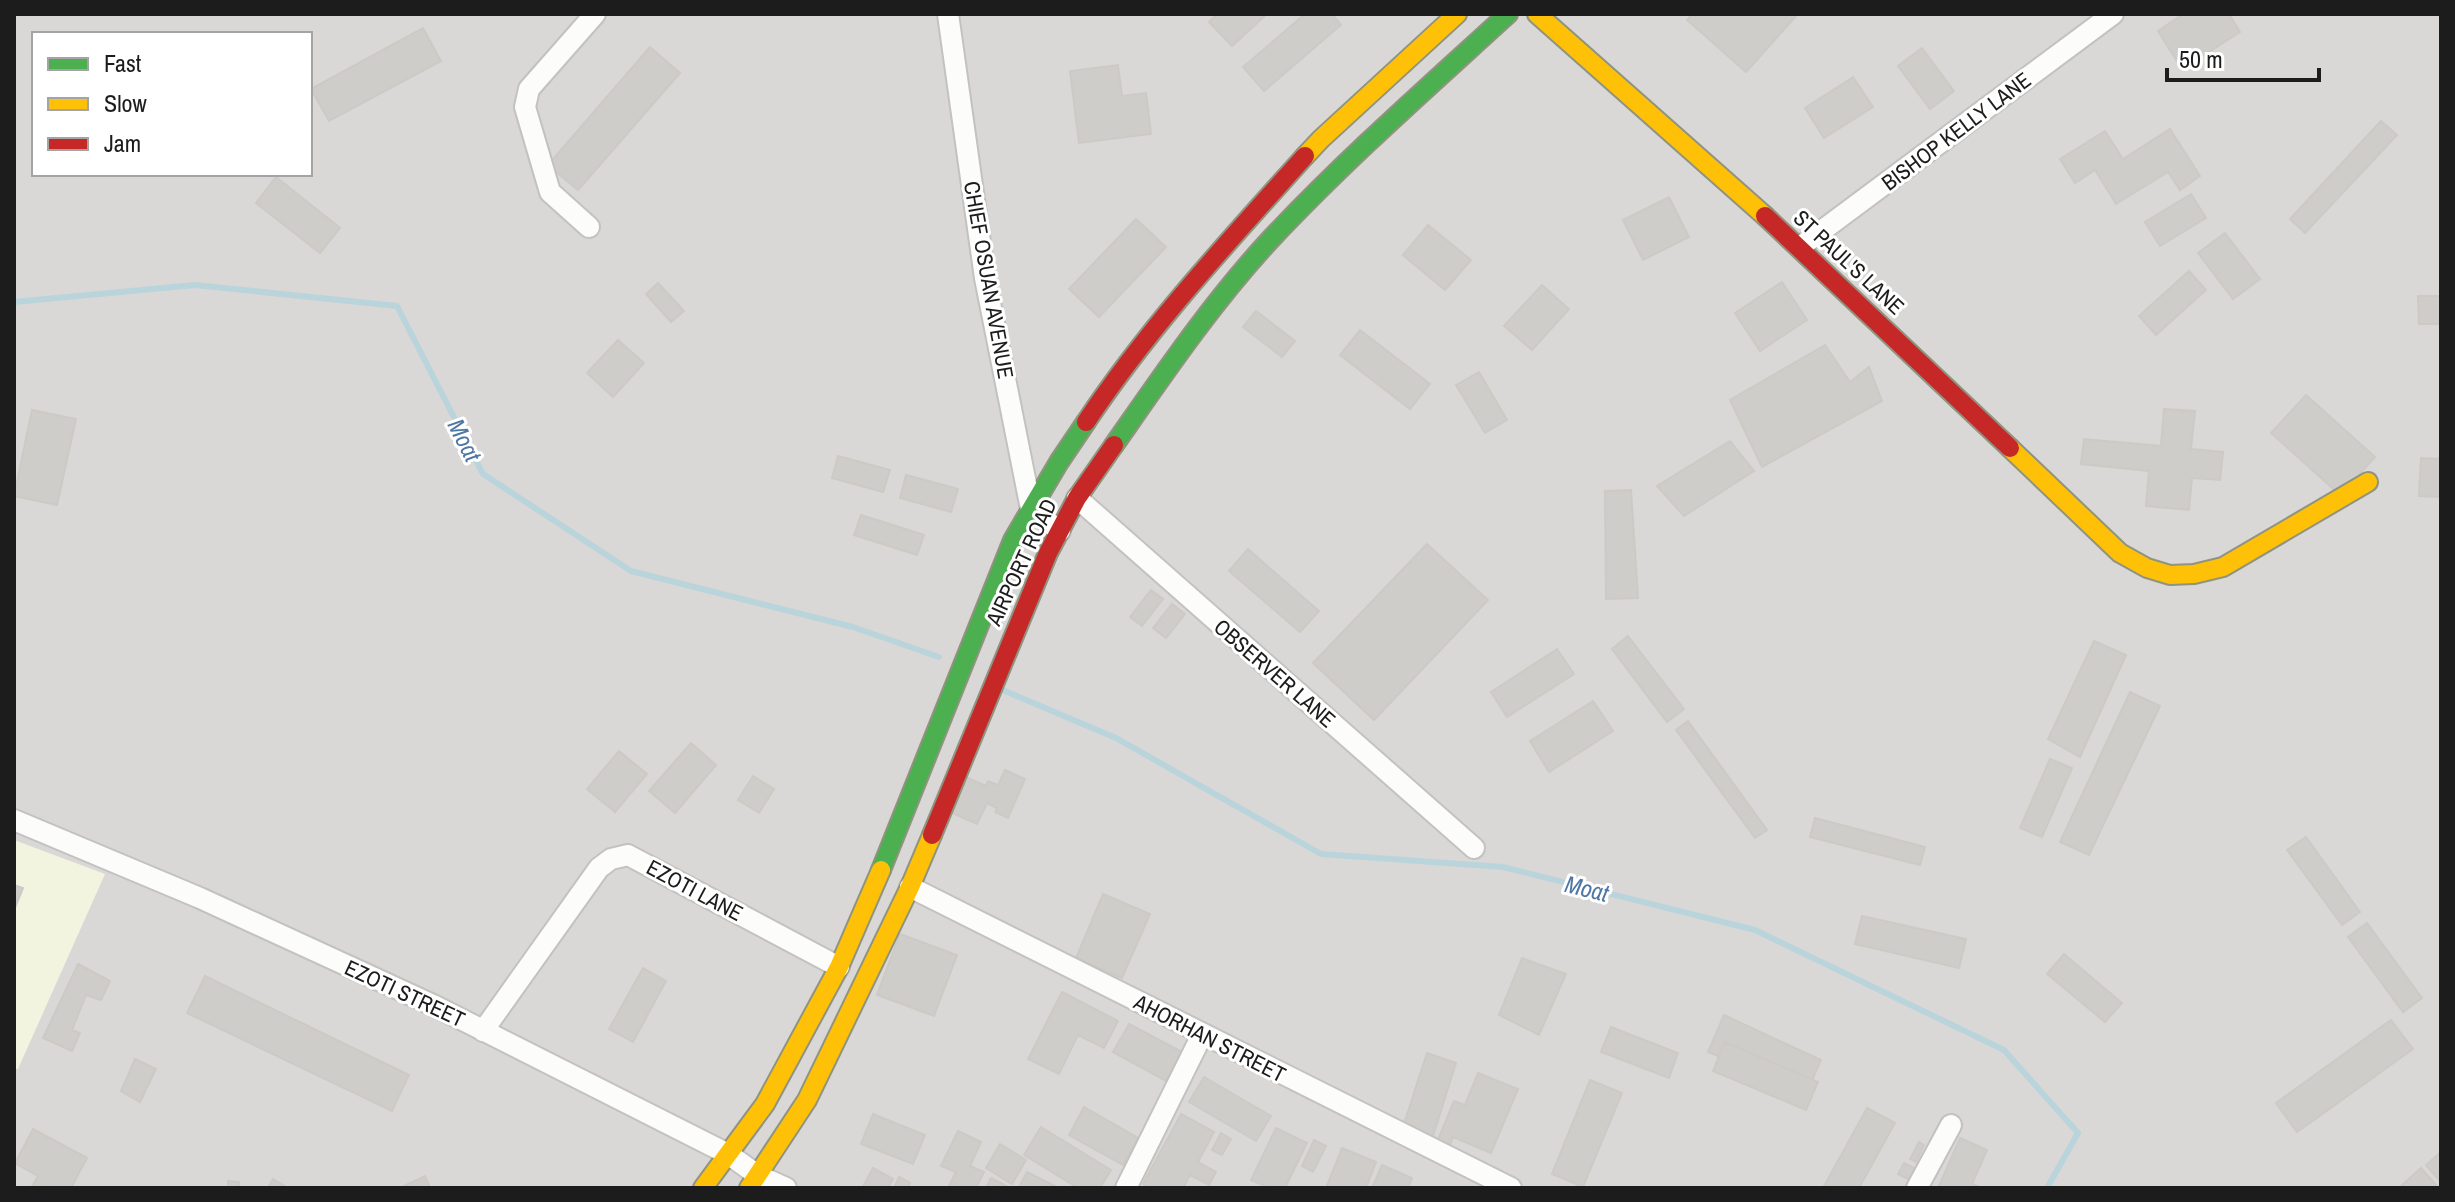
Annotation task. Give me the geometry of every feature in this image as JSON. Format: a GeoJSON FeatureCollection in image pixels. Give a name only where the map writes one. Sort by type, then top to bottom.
{"type":"FeatureCollection","features":[{"type":"Feature","properties":{"kind":"main road","name":"AIRPORT ROAD"},"geometry":{"type":"LineString","coordinates":[[703,1188],[765,1104],[839,967],[885,861],[1013,540],[1059,462],[1155,327],[1223,247],[1321,139],[1457,14]]}},
{"type":"Feature","properties":{"kind":"main road","name":"AIRPORT ROAD"},"geometry":{"type":"LineString","coordinates":[[754,1182],[807,1100],[910,887],[1048,553],[1077,498],[1189,337],[1268,243],[1345,164],[1508,14]]}},
{"type":"Feature","properties":{"kind":"main road","name":"ST PAUL'S LANE"},"geometry":{"type":"LineString","coordinates":[[1537,14],[1800,247],[2120,553],[2143,569],[2171,576],[2223,567],[2368,482]]}},
{"type":"Feature","properties":{"kind":"street"},"geometry":{"type":"LineString","coordinates":[[589,227],[550,192],[525,107],[529,89],[595,14]]}},
{"type":"Feature","properties":{"kind":"street","name":"CHIEF OSUAN AVENUE"},"geometry":{"type":"LineString","coordinates":[[948,14],[985,278],[1031,509]]}},
{"type":"Feature","properties":{"kind":"street","name":"BISHOP KELLY LANE"},"geometry":{"type":"LineString","coordinates":[[1800,247],[2113,14]]}},
{"type":"Feature","properties":{"kind":"street","name":"OBSERVER LANE"},"geometry":{"type":"LineString","coordinates":[[1077,498],[1474,848]]}},
{"type":"Feature","properties":{"kind":"street"},"geometry":{"type":"LineString","coordinates":[[1031,509],[1060,531]]}},
{"type":"Feature","properties":{"kind":"street","name":"EZOTI STREET"},"geometry":{"type":"LineString","coordinates":[[14,820],[213,904],[433,1005],[728,1154],[754,1182],[786,1188]]}},
{"type":"Feature","properties":{"kind":"street","name":"EZOTI LANE"},"geometry":{"type":"LineString","coordinates":[[483,1031],[599,868],[611,859],[628,855],[839,967]]}},
{"type":"Feature","properties":{"kind":"street","name":"AHORHAN STREET"},"geometry":{"type":"LineString","coordinates":[[910,887],[1511,1188]]}},
{"type":"Feature","properties":{"kind":"street"},"geometry":{"type":"LineString","coordinates":[[1126,1188],[1202,1035]]}},
{"type":"Feature","properties":{"kind":"street"},"geometry":{"type":"LineString","coordinates":[[1917,1188],[1951,1125]]}},
{"type":"Feature","properties":{"kind":"shaded area"},"geometry":{"type":"Polygon","coordinates":[[[14,14],[2441,14],[2441,1188],[14,1188],[14,14]]]}},
{"type":"Feature","properties":{"kind":"shaded area"},"geometry":{"type":"Polygon","coordinates":[[[14,840],[105,874],[18,1069],[14,1069],[14,840]]]}},
{"type":"Feature","properties":{"kind":"building"},"geometry":{"type":"Polygon","coordinates":[[[1217,14],[1267,14],[1232,46],[1209,22],[1217,14]]]}},
{"type":"Feature","properties":{"kind":"building"},"geometry":{"type":"Polygon","coordinates":[[[1305,14],[1332,14],[1341,25],[1264,91],[1243,67],[1305,14]]]}},
{"type":"Feature","properties":{"kind":"building"},"geometry":{"type":"Polygon","coordinates":[[[1692,14],[1798,14],[1746,72],[1687,20],[1692,14]]]}},
{"type":"Feature","properties":{"kind":"building"},"geometry":{"type":"Polygon","coordinates":[[[2183,14],[2229,14],[2240,32],[2182,69],[2158,31],[2183,14]]]}},
{"type":"Feature","properties":{"kind":"building"},"geometry":{"type":"Polygon","coordinates":[[[423,28],[441,61],[329,121],[312,88],[423,28]]]}},
{"type":"Feature","properties":{"kind":"building"},"geometry":{"type":"Polygon","coordinates":[[[650,47],[680,73],[578,190],[548,165],[650,47]]]}},
{"type":"Feature","properties":{"kind":"building"},"geometry":{"type":"Polygon","coordinates":[[[1922,48],[1954,91],[1930,109],[1898,66],[1922,48]]]}},
{"type":"Feature","properties":{"kind":"building"},"geometry":{"type":"Polygon","coordinates":[[[1118,65],[1122,96],[1146,93],[1151,134],[1079,143],[1070,71],[1118,65]]]}},
{"type":"Feature","properties":{"kind":"building"},"geometry":{"type":"Polygon","coordinates":[[[1853,77],[1873,107],[1824,138],[1805,108],[1853,77]]]}},
{"type":"Feature","properties":{"kind":"building"},"geometry":{"type":"Polygon","coordinates":[[[2381,121],[2397,135],[2305,233],[2290,219],[2381,121]]]}},
{"type":"Feature","properties":{"kind":"building"},"geometry":{"type":"Polygon","coordinates":[[[2170,129],[2200,176],[2180,190],[2168,172],[2116,204],[2095,170],[2075,183],[2060,159],[2105,131],[2123,159],[2170,129]]]}},
{"type":"Feature","properties":{"kind":"building"},"geometry":{"type":"Polygon","coordinates":[[[276,177],[340,228],[320,253],[256,203],[276,177]]]}},
{"type":"Feature","properties":{"kind":"building"},"geometry":{"type":"Polygon","coordinates":[[[2191,194],[2206,218],[2160,246],[2145,222],[2191,194]]]}},
{"type":"Feature","properties":{"kind":"building"},"geometry":{"type":"Polygon","coordinates":[[[1669,197],[1689,237],[1643,260],[1623,220],[1669,197]]]}},
{"type":"Feature","properties":{"kind":"building"},"geometry":{"type":"Polygon","coordinates":[[[1136,219],[1166,247],[1099,317],[1069,289],[1136,219]]]}},
{"type":"Feature","properties":{"kind":"building"},"geometry":{"type":"Polygon","coordinates":[[[1428,225],[1471,260],[1445,290],[1403,255],[1428,225]]]}},
{"type":"Feature","properties":{"kind":"building"},"geometry":{"type":"Polygon","coordinates":[[[2225,233],[2260,279],[2233,299],[2198,253],[2225,233]]]}},
{"type":"Feature","properties":{"kind":"building"},"geometry":{"type":"Polygon","coordinates":[[[2189,271],[2206,290],[2156,335],[2139,316],[2189,271]]]}},
{"type":"Feature","properties":{"kind":"building"},"geometry":{"type":"Polygon","coordinates":[[[1782,282],[1807,320],[1760,351],[1735,313],[1782,282]]]}},
{"type":"Feature","properties":{"kind":"building"},"geometry":{"type":"Polygon","coordinates":[[[658,283],[684,311],[671,322],[646,294],[658,283]]]}},
{"type":"Feature","properties":{"kind":"building"},"geometry":{"type":"Polygon","coordinates":[[[1542,285],[1569,309],[1532,350],[1504,326],[1542,285]]]}},
{"type":"Feature","properties":{"kind":"building"},"geometry":{"type":"Polygon","coordinates":[[[2418,296],[2441,296],[2441,324],[2419,324],[2418,296]]]}},
{"type":"Feature","properties":{"kind":"building"},"geometry":{"type":"Polygon","coordinates":[[[1256,311],[1295,341],[1282,357],[1243,327],[1256,311]]]}},
{"type":"Feature","properties":{"kind":"building"},"geometry":{"type":"Polygon","coordinates":[[[1360,330],[1430,384],[1410,409],[1340,355],[1360,330]]]}},
{"type":"Feature","properties":{"kind":"building"},"geometry":{"type":"Polygon","coordinates":[[[618,340],[644,363],[613,397],[587,373],[618,340]]]}},
{"type":"Feature","properties":{"kind":"building"},"geometry":{"type":"Polygon","coordinates":[[[1825,345],[1850,382],[1869,367],[1882,401],[1762,467],[1730,400],[1825,345]]]}},
{"type":"Feature","properties":{"kind":"building"},"geometry":{"type":"Polygon","coordinates":[[[1479,372],[1507,420],[1485,433],[1456,385],[1479,372]]]}},
{"type":"Feature","properties":{"kind":"building"},"geometry":{"type":"Polygon","coordinates":[[[2306,395],[2375,457],[2340,495],[2271,433],[2306,395]]]}},
{"type":"Feature","properties":{"kind":"building"},"geometry":{"type":"Polygon","coordinates":[[[2164,409],[2195,411],[2191,449],[2223,452],[2220,480],[2192,478],[2189,510],[2146,506],[2149,471],[2081,464],[2084,439],[2161,446],[2164,409]]]}},
{"type":"Feature","properties":{"kind":"building"},"geometry":{"type":"Polygon","coordinates":[[[32,410],[76,419],[57,505],[14,496],[32,410]]]}},
{"type":"Feature","properties":{"kind":"building"},"geometry":{"type":"Polygon","coordinates":[[[1730,441],[1754,471],[1684,516],[1657,486],[1730,441]]]}},
{"type":"Feature","properties":{"kind":"building"},"geometry":{"type":"Polygon","coordinates":[[[838,456],[890,470],[883,492],[832,478],[838,456]]]}},
{"type":"Feature","properties":{"kind":"building"},"geometry":{"type":"Polygon","coordinates":[[[2421,458],[2441,459],[2441,497],[2419,496],[2421,458]]]}},
{"type":"Feature","properties":{"kind":"building"},"geometry":{"type":"Polygon","coordinates":[[[906,475],[958,489],[951,512],[900,498],[906,475]]]}},
{"type":"Feature","properties":{"kind":"building"},"geometry":{"type":"Polygon","coordinates":[[[1631,490],[1638,598],[1606,599],[1605,491],[1631,490]]]}},
{"type":"Feature","properties":{"kind":"building"},"geometry":{"type":"Polygon","coordinates":[[[861,515],[924,535],[917,555],[854,535],[861,515]]]}},
{"type":"Feature","properties":{"kind":"building"},"geometry":{"type":"Polygon","coordinates":[[[1427,544],[1488,600],[1374,720],[1313,663],[1427,544]]]}},
{"type":"Feature","properties":{"kind":"building"},"geometry":{"type":"Polygon","coordinates":[[[1248,549],[1319,611],[1300,632],[1229,571],[1248,549]]]}},
{"type":"Feature","properties":{"kind":"building"},"geometry":{"type":"Polygon","coordinates":[[[1151,590],[1163,599],[1142,626],[1130,617],[1151,590]]]}},
{"type":"Feature","properties":{"kind":"building"},"geometry":{"type":"Polygon","coordinates":[[[1172,604],[1185,614],[1166,638],[1153,628],[1172,604]]]}},
{"type":"Feature","properties":{"kind":"building"},"geometry":{"type":"Polygon","coordinates":[[[1628,636],[1684,709],[1667,722],[1612,649],[1628,636]]]}},
{"type":"Feature","properties":{"kind":"building"},"geometry":{"type":"Polygon","coordinates":[[[2094,641],[2126,655],[2080,757],[2048,739],[2094,641]]]}},
{"type":"Feature","properties":{"kind":"building"},"geometry":{"type":"Polygon","coordinates":[[[1557,649],[1574,674],[1507,717],[1491,692],[1557,649]]]}},
{"type":"Feature","properties":{"kind":"building"},"geometry":{"type":"Polygon","coordinates":[[[2130,692],[2160,706],[2089,855],[2060,842],[2130,692]]]}},
{"type":"Feature","properties":{"kind":"building"},"geometry":{"type":"Polygon","coordinates":[[[1593,701],[1613,731],[1549,772],[1530,741],[1593,701]]]}},
{"type":"Feature","properties":{"kind":"building"},"geometry":{"type":"Polygon","coordinates":[[[1688,721],[1767,830],[1755,838],[1676,730],[1688,721]]]}},
{"type":"Feature","properties":{"kind":"building"},"geometry":{"type":"Polygon","coordinates":[[[691,743],[716,765],[675,813],[649,791],[691,743]]]}},
{"type":"Feature","properties":{"kind":"building"},"geometry":{"type":"Polygon","coordinates":[[[619,751],[647,774],[615,812],[587,789],[619,751]]]}},
{"type":"Feature","properties":{"kind":"building"},"geometry":{"type":"Polygon","coordinates":[[[2050,759],[2072,768],[2042,837],[2020,828],[2050,759]]]}},
{"type":"Feature","properties":{"kind":"building"},"geometry":{"type":"Polygon","coordinates":[[[1005,770],[1025,779],[1008,818],[995,812],[997,808],[987,803],[977,824],[943,809],[959,774],[986,786],[988,781],[998,785],[1005,770]]]}},
{"type":"Feature","properties":{"kind":"building"},"geometry":{"type":"Polygon","coordinates":[[[753,776],[774,789],[759,813],[738,800],[753,776]]]}},
{"type":"Feature","properties":{"kind":"building"},"geometry":{"type":"Polygon","coordinates":[[[1815,818],[1925,847],[1920,865],[1810,837],[1815,818]]]}},
{"type":"Feature","properties":{"kind":"building"},"geometry":{"type":"Polygon","coordinates":[[[2306,837],[2360,912],[2342,925],[2287,850],[2306,837]]]}},
{"type":"Feature","properties":{"kind":"building"},"geometry":{"type":"Polygon","coordinates":[[[14,885],[23,888],[14,910],[14,885]]]}},
{"type":"Feature","properties":{"kind":"building"},"geometry":{"type":"Polygon","coordinates":[[[1103,894],[1150,914],[1122,978],[1076,958],[1103,894]]]}},
{"type":"Feature","properties":{"kind":"building"},"geometry":{"type":"Polygon","coordinates":[[[1862,916],[1966,939],[1959,968],[1855,944],[1862,916]]]}},
{"type":"Feature","properties":{"kind":"building"},"geometry":{"type":"Polygon","coordinates":[[[2367,923],[2422,998],[2403,1012],[2348,937],[2367,923]]]}},
{"type":"Feature","properties":{"kind":"building"},"geometry":{"type":"Polygon","coordinates":[[[900,934],[957,955],[934,1016],[877,995],[900,934]]]}},
{"type":"Feature","properties":{"kind":"building"},"geometry":{"type":"Polygon","coordinates":[[[2064,954],[2122,1003],[2105,1022],[2047,974],[2064,954]]]}},
{"type":"Feature","properties":{"kind":"building"},"geometry":{"type":"Polygon","coordinates":[[[1522,958],[1566,974],[1539,1035],[1499,1015],[1522,958]]]}},
{"type":"Feature","properties":{"kind":"building"},"geometry":{"type":"Polygon","coordinates":[[[78,964],[110,981],[101,1000],[86,995],[72,1030],[80,1033],[72,1051],[43,1038],[78,964]]]}},
{"type":"Feature","properties":{"kind":"building"},"geometry":{"type":"Polygon","coordinates":[[[643,968],[666,981],[633,1042],[609,1029],[643,968]]]}},
{"type":"Feature","properties":{"kind":"building"},"geometry":{"type":"Polygon","coordinates":[[[205,976],[409,1075],[392,1111],[187,1013],[205,976]]]}},
{"type":"Feature","properties":{"kind":"building"},"geometry":{"type":"Polygon","coordinates":[[[1062,992],[1118,1021],[1104,1048],[1078,1035],[1059,1074],[1028,1059],[1062,992]]]}},
{"type":"Feature","properties":{"kind":"building"},"geometry":{"type":"Polygon","coordinates":[[[1724,1015],[1821,1060],[1807,1092],[1708,1052],[1724,1015]]]}},
{"type":"Feature","properties":{"kind":"building"},"geometry":{"type":"Polygon","coordinates":[[[2391,1020],[2413,1049],[2297,1132],[2276,1103],[2391,1020]]]}},
{"type":"Feature","properties":{"kind":"building"},"geometry":{"type":"Polygon","coordinates":[[[1129,1024],[1182,1052],[1166,1081],[1113,1052],[1129,1024]]]}},
{"type":"Feature","properties":{"kind":"building"},"geometry":{"type":"Polygon","coordinates":[[[1611,1027],[1678,1053],[1669,1078],[1601,1052],[1611,1027]]]}},
{"type":"Feature","properties":{"kind":"building"},"geometry":{"type":"Polygon","coordinates":[[[1725,1042],[1818,1082],[1806,1110],[1713,1071],[1725,1042]]]}},
{"type":"Feature","properties":{"kind":"building"},"geometry":{"type":"Polygon","coordinates":[[[1427,1053],[1456,1063],[1429,1149],[1399,1139],[1427,1053]]]}},
{"type":"Feature","properties":{"kind":"building"},"geometry":{"type":"Polygon","coordinates":[[[135,1059],[156,1069],[140,1102],[121,1091],[135,1059]]]}},
{"type":"Feature","properties":{"kind":"building"},"geometry":{"type":"Polygon","coordinates":[[[1478,1073],[1518,1089],[1491,1153],[1453,1137],[1444,1159],[1432,1154],[1454,1101],[1465,1105],[1478,1073]]]}},
{"type":"Feature","properties":{"kind":"building"},"geometry":{"type":"Polygon","coordinates":[[[1204,1077],[1271,1116],[1256,1141],[1189,1102],[1204,1077]]]}},
{"type":"Feature","properties":{"kind":"building"},"geometry":{"type":"Polygon","coordinates":[[[1590,1080],[1622,1093],[1583,1187],[1552,1174],[1590,1080]]]}},
{"type":"Feature","properties":{"kind":"building"},"geometry":{"type":"Polygon","coordinates":[[[1084,1107],[1138,1138],[1123,1165],[1069,1135],[1084,1107]]]}},
{"type":"Feature","properties":{"kind":"building"},"geometry":{"type":"Polygon","coordinates":[[[1867,1108],[1895,1123],[1859,1188],[1823,1188],[1867,1108]]]}},
{"type":"Feature","properties":{"kind":"building"},"geometry":{"type":"Polygon","coordinates":[[[873,1114],[925,1135],[913,1164],[861,1144],[873,1114]]]}},
{"type":"Feature","properties":{"kind":"building"},"geometry":{"type":"Polygon","coordinates":[[[1181,1114],[1214,1132],[1198,1162],[1216,1172],[1209,1185],[1190,1175],[1183,1188],[1151,1188],[1143,1184],[1181,1114]]]}},
{"type":"Feature","properties":{"kind":"building"},"geometry":{"type":"Polygon","coordinates":[[[1041,1127],[1111,1170],[1100,1188],[1078,1188],[1024,1155],[1041,1127]]]}},
{"type":"Feature","properties":{"kind":"building"},"geometry":{"type":"Polygon","coordinates":[[[1276,1128],[1307,1143],[1285,1188],[1269,1188],[1251,1180],[1276,1128]]]}},
{"type":"Feature","properties":{"kind":"building"},"geometry":{"type":"Polygon","coordinates":[[[33,1129],[87,1158],[71,1188],[31,1188],[38,1176],[15,1163],[33,1129]]]}},
{"type":"Feature","properties":{"kind":"building"},"geometry":{"type":"Polygon","coordinates":[[[958,1131],[981,1142],[970,1166],[984,1172],[976,1188],[948,1188],[956,1172],[941,1166],[958,1131]]]}},
{"type":"Feature","properties":{"kind":"building"},"geometry":{"type":"Polygon","coordinates":[[[1221,1133],[1231,1139],[1222,1155],[1212,1150],[1221,1133]]]}},
{"type":"Feature","properties":{"kind":"building"},"geometry":{"type":"Polygon","coordinates":[[[1960,1138],[1987,1150],[1972,1184],[1982,1188],[1938,1188],[1960,1138]]]}},
{"type":"Feature","properties":{"kind":"building"},"geometry":{"type":"Polygon","coordinates":[[[1314,1140],[1326,1146],[1313,1172],[1302,1166],[1314,1140]]]}},
{"type":"Feature","properties":{"kind":"building"},"geometry":{"type":"Polygon","coordinates":[[[1919,1142],[1924,1145],[1916,1162],[1910,1159],[1919,1142]]]}},
{"type":"Feature","properties":{"kind":"building"},"geometry":{"type":"Polygon","coordinates":[[[1000,1144],[1026,1160],[1012,1184],[986,1168],[1000,1144]]]}},
{"type":"Feature","properties":{"kind":"building"},"geometry":{"type":"Polygon","coordinates":[[[1342,1148],[1376,1162],[1366,1188],[1326,1188],[1342,1148]]]}},
{"type":"Feature","properties":{"kind":"building"},"geometry":{"type":"Polygon","coordinates":[[[2441,1152],[2441,1182],[2426,1165],[2441,1152]]]}},
{"type":"Feature","properties":{"kind":"building"},"geometry":{"type":"Polygon","coordinates":[[[1904,1163],[1922,1172],[1916,1183],[1898,1174],[1904,1163]]]}},
{"type":"Feature","properties":{"kind":"building"},"geometry":{"type":"Polygon","coordinates":[[[1382,1165],[1412,1178],[1408,1188],[1372,1188],[1382,1165]]]}},
{"type":"Feature","properties":{"kind":"building"},"geometry":{"type":"Polygon","coordinates":[[[873,1168],[893,1179],[888,1188],[862,1188],[873,1168]]]}},
{"type":"Feature","properties":{"kind":"building"},"geometry":{"type":"Polygon","coordinates":[[[2421,1168],[2439,1188],[2401,1186],[2421,1168]]]}},
{"type":"Feature","properties":{"kind":"building"},"geometry":{"type":"Polygon","coordinates":[[[1027,1172],[1055,1186],[1054,1188],[1019,1187],[1027,1172]]]}},
{"type":"Feature","properties":{"kind":"building"},"geometry":{"type":"Polygon","coordinates":[[[425,1176],[430,1188],[400,1188],[425,1176]]]}},
{"type":"Feature","properties":{"kind":"building"},"geometry":{"type":"Polygon","coordinates":[[[899,1177],[910,1183],[908,1188],[894,1188],[899,1177]]]}},
{"type":"Feature","properties":{"kind":"building"},"geometry":{"type":"Polygon","coordinates":[[[991,1178],[1010,1188],[986,1188],[991,1178]]]}},
{"type":"Feature","properties":{"kind":"building"},"geometry":{"type":"Polygon","coordinates":[[[273,1179],[288,1188],[268,1188],[273,1179]]]}},
{"type":"Feature","properties":{"kind":"building"},"geometry":{"type":"Polygon","coordinates":[[[228,1181],[239,1182],[239,1188],[228,1188],[228,1181]]]}},
{"type":"Feature","properties":{"kind":"waterway","name":"Moat"},"geometry":{"type":"LineString","coordinates":[[14,302],[195,285],[397,306],[483,474],[631,571],[853,627],[939,657]]}},
{"type":"Feature","properties":{"kind":"waterway","name":"Moat"},"geometry":{"type":"LineString","coordinates":[[1005,691],[1116,738],[1321,854],[1503,867],[1755,930],[2004,1050],[2078,1133],[2047,1188]]}},
{"type":"Feature","properties":{"kind":"traffic: fast"},"geometry":{"type":"LineString","coordinates":[[1114,445],[1207,315],[1269,241],[1356,154],[1508,14]]}},
{"type":"Feature","properties":{"kind":"traffic: fast"},"geometry":{"type":"LineString","coordinates":[[881,870],[1013,540],[1086,422]]}},
{"type":"Feature","properties":{"kind":"traffic: slow"},"geometry":{"type":"LineString","coordinates":[[1305,156],[1457,14]]}},
{"type":"Feature","properties":{"kind":"traffic: slow"},"geometry":{"type":"LineString","coordinates":[[1537,14],[1765,216]]}},
{"type":"Feature","properties":{"kind":"traffic: slow"},"geometry":{"type":"LineString","coordinates":[[2010,448],[2120,553],[2147,568],[2170,575],[2194,574],[2223,567],[2368,482]]}},
{"type":"Feature","properties":{"kind":"traffic: slow"},"geometry":{"type":"LineString","coordinates":[[749,1188],[807,1100],[932,835]]}},
{"type":"Feature","properties":{"kind":"traffic: slow"},"geometry":{"type":"LineString","coordinates":[[703,1188],[765,1104],[839,967],[881,870]]}},
{"type":"Feature","properties":{"kind":"traffic: jam"},"geometry":{"type":"LineString","coordinates":[[1086,422],[1163,318],[1305,156]]}},
{"type":"Feature","properties":{"kind":"traffic: jam"},"geometry":{"type":"LineString","coordinates":[[1765,216],[2010,448]]}},
{"type":"Feature","properties":{"kind":"traffic: jam"},"geometry":{"type":"LineString","coordinates":[[932,835],[1048,553],[1077,498],[1114,445]]}}]}
